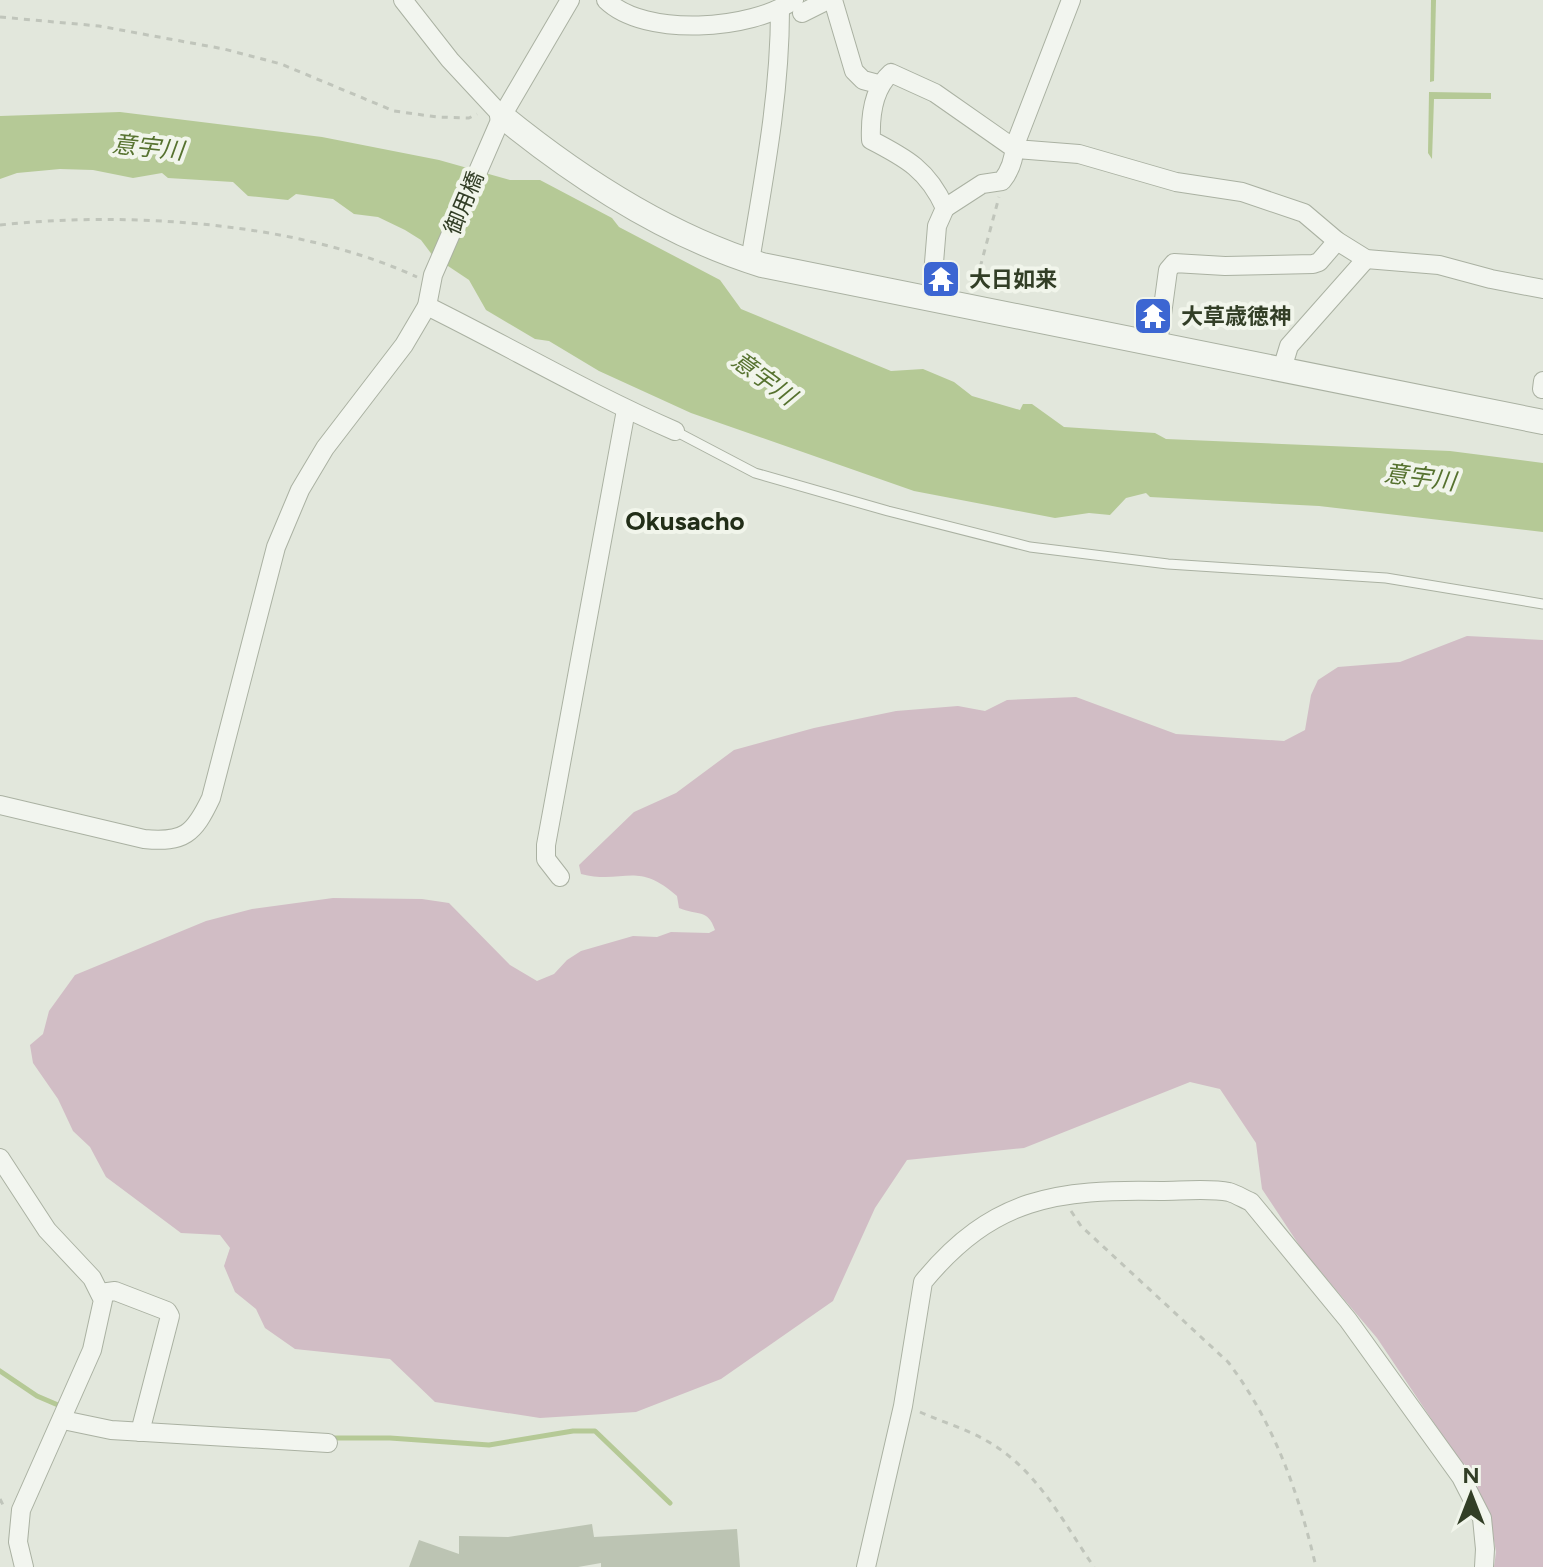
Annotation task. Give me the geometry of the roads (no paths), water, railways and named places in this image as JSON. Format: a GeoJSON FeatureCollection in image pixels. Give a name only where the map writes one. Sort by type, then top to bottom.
{"type":"FeatureCollection","features":[{"type":"Feature","properties":{"kind":"street"},"geometry":{"type":"LineString","coordinates":[[403,0],[496,117],[603,189],[709,245],[750,261],[1543,422]]}},
{"type":"Feature","properties":{"kind":"street","name":"御用橋"},"geometry":{"type":"LineString","coordinates":[[427,306],[432,280],[496,117],[570,0]]}},
{"type":"Feature","properties":{"kind":"street"},"geometry":{"type":"LineString","coordinates":[[606,0],[615,9],[642,19],[682,25],[738,22],[831,0],[854,71],[863,80],[878,84]]}},
{"type":"Feature","properties":{"kind":"street"},"geometry":{"type":"LineString","coordinates":[[931,299],[937,226],[945,208],[982,184],[1002,181],[1014,159],[1015,149],[1071,0]]}},
{"type":"Feature","properties":{"kind":"street"},"geometry":{"type":"LineString","coordinates":[[750,261],[773,124],[780,57],[792,8]]}},
{"type":"Feature","properties":{"kind":"street"},"geometry":{"type":"LineString","coordinates":[[945,208],[938,192],[910,160],[871,140],[870,125],[878,84],[891,73],[935,93],[1015,149],[1079,154],[1176,182],[1242,192],[1304,213],[1337,241],[1366,259],[1439,265],[1543,289]]}},
{"type":"Feature","properties":{"kind":"street"},"geometry":{"type":"LineString","coordinates":[[1158,344],[1168,270],[1174,263],[1225,266],[1313,264],[1319,262],[1337,241]]}},
{"type":"Feature","properties":{"kind":"street"},"geometry":{"type":"LineString","coordinates":[[1282,369],[1289,346],[1366,259]]}},
{"type":"Feature","properties":{"kind":"street"},"geometry":{"type":"LineString","coordinates":[[0,805],[163,841],[182,839],[201,819],[211,798],[276,547],[300,490],[325,448],[404,345],[427,306],[511,347],[626,410],[675,431]]}},
{"type":"Feature","properties":{"kind":"street"},"geometry":{"type":"LineString","coordinates":[[1542,389],[1543,381]]}},
{"type":"Feature","properties":{"kind":"street"},"geometry":{"type":"LineString","coordinates":[[560,877],[546,859],[546,845],[626,410]]}},
{"type":"Feature","properties":{"kind":"street"},"geometry":{"type":"LineString","coordinates":[[0,1158],[47,1230],[92,1278],[100,1293],[103,1309],[92,1350],[21,1510],[18,1542],[24,1567]]}},
{"type":"Feature","properties":{"kind":"street"},"geometry":{"type":"LineString","coordinates":[[866,1567],[903,1406],[923,1282],[983,1225],[1029,1202],[1067,1193],[1106,1190],[1229,1192],[1251,1202],[1348,1320],[1461,1477],[1482,1518],[1484,1567]]}},
{"type":"Feature","properties":{"kind":"street"},"geometry":{"type":"LineString","coordinates":[[100,1293],[115,1291],[167,1311],[170,1316],[141,1428]]}},
{"type":"Feature","properties":{"kind":"street"},"geometry":{"type":"LineString","coordinates":[[63,1420],[95,1428],[141,1428],[328,1443]]}},
{"type":"Feature","properties":{"kind":"lane"},"geometry":{"type":"LineString","coordinates":[[675,431],[755,473],[1030,547],[1168,564],[1386,578],[1543,604]]}},
{"type":"Feature","properties":{"kind":"water"},"geometry":{"type":"Polygon","coordinates":[[[1431,0],[1436,0],[1434,81],[1430,82],[1431,0]]]}},
{"type":"Feature","properties":{"kind":"water"},"geometry":{"type":"Polygon","coordinates":[[[1429,92],[1491,93],[1491,99],[1434,99],[1432,159],[1428,153],[1429,92]]]}},
{"type":"Feature","properties":{"kind":"water","name":"意宇川"},"geometry":{"type":"Polygon","coordinates":[[[120,112],[322,137],[439,160],[510,180],[540,180],[612,218],[619,227],[720,280],[741,309],[891,371],[923,369],[954,382],[972,396],[1020,410],[1023,404],[1032,404],[1064,427],[1155,433],[1166,439],[1450,451],[1543,463],[1543,532],[1319,506],[1150,497],[1146,493],[1126,498],[1110,515],[1089,513],[1055,518],[914,491],[691,413],[599,371],[549,341],[535,339],[486,310],[469,280],[433,256],[421,240],[378,217],[354,214],[333,199],[296,194],[288,200],[248,196],[233,182],[168,178],[162,173],[133,178],[93,170],[60,169],[17,173],[0,179],[0,116],[120,112]]]}},
{"type":"Feature","properties":{"kind":"waterway"},"geometry":{"type":"LineString","coordinates":[[0,1371],[37,1396],[58,1405]]}},
{"type":"Feature","properties":{"kind":"waterway"},"geometry":{"type":"LineString","coordinates":[[330,1438],[390,1438],[489,1445],[573,1431],[595,1431],[670,1503]]}},
{"type":"Feature","properties":{"kind":"place","name":"大日如来"},"geometry":{"type":"Point","coordinates":[941,279]}},
{"type":"Feature","properties":{"kind":"place","name":"大草歳徳神"},"geometry":{"type":"Point","coordinates":[1153,316]}},
{"type":"Feature","properties":{"kind":"district","name":"Okusacho"},"geometry":{"type":"Point","coordinates":[685,521]}}]}
